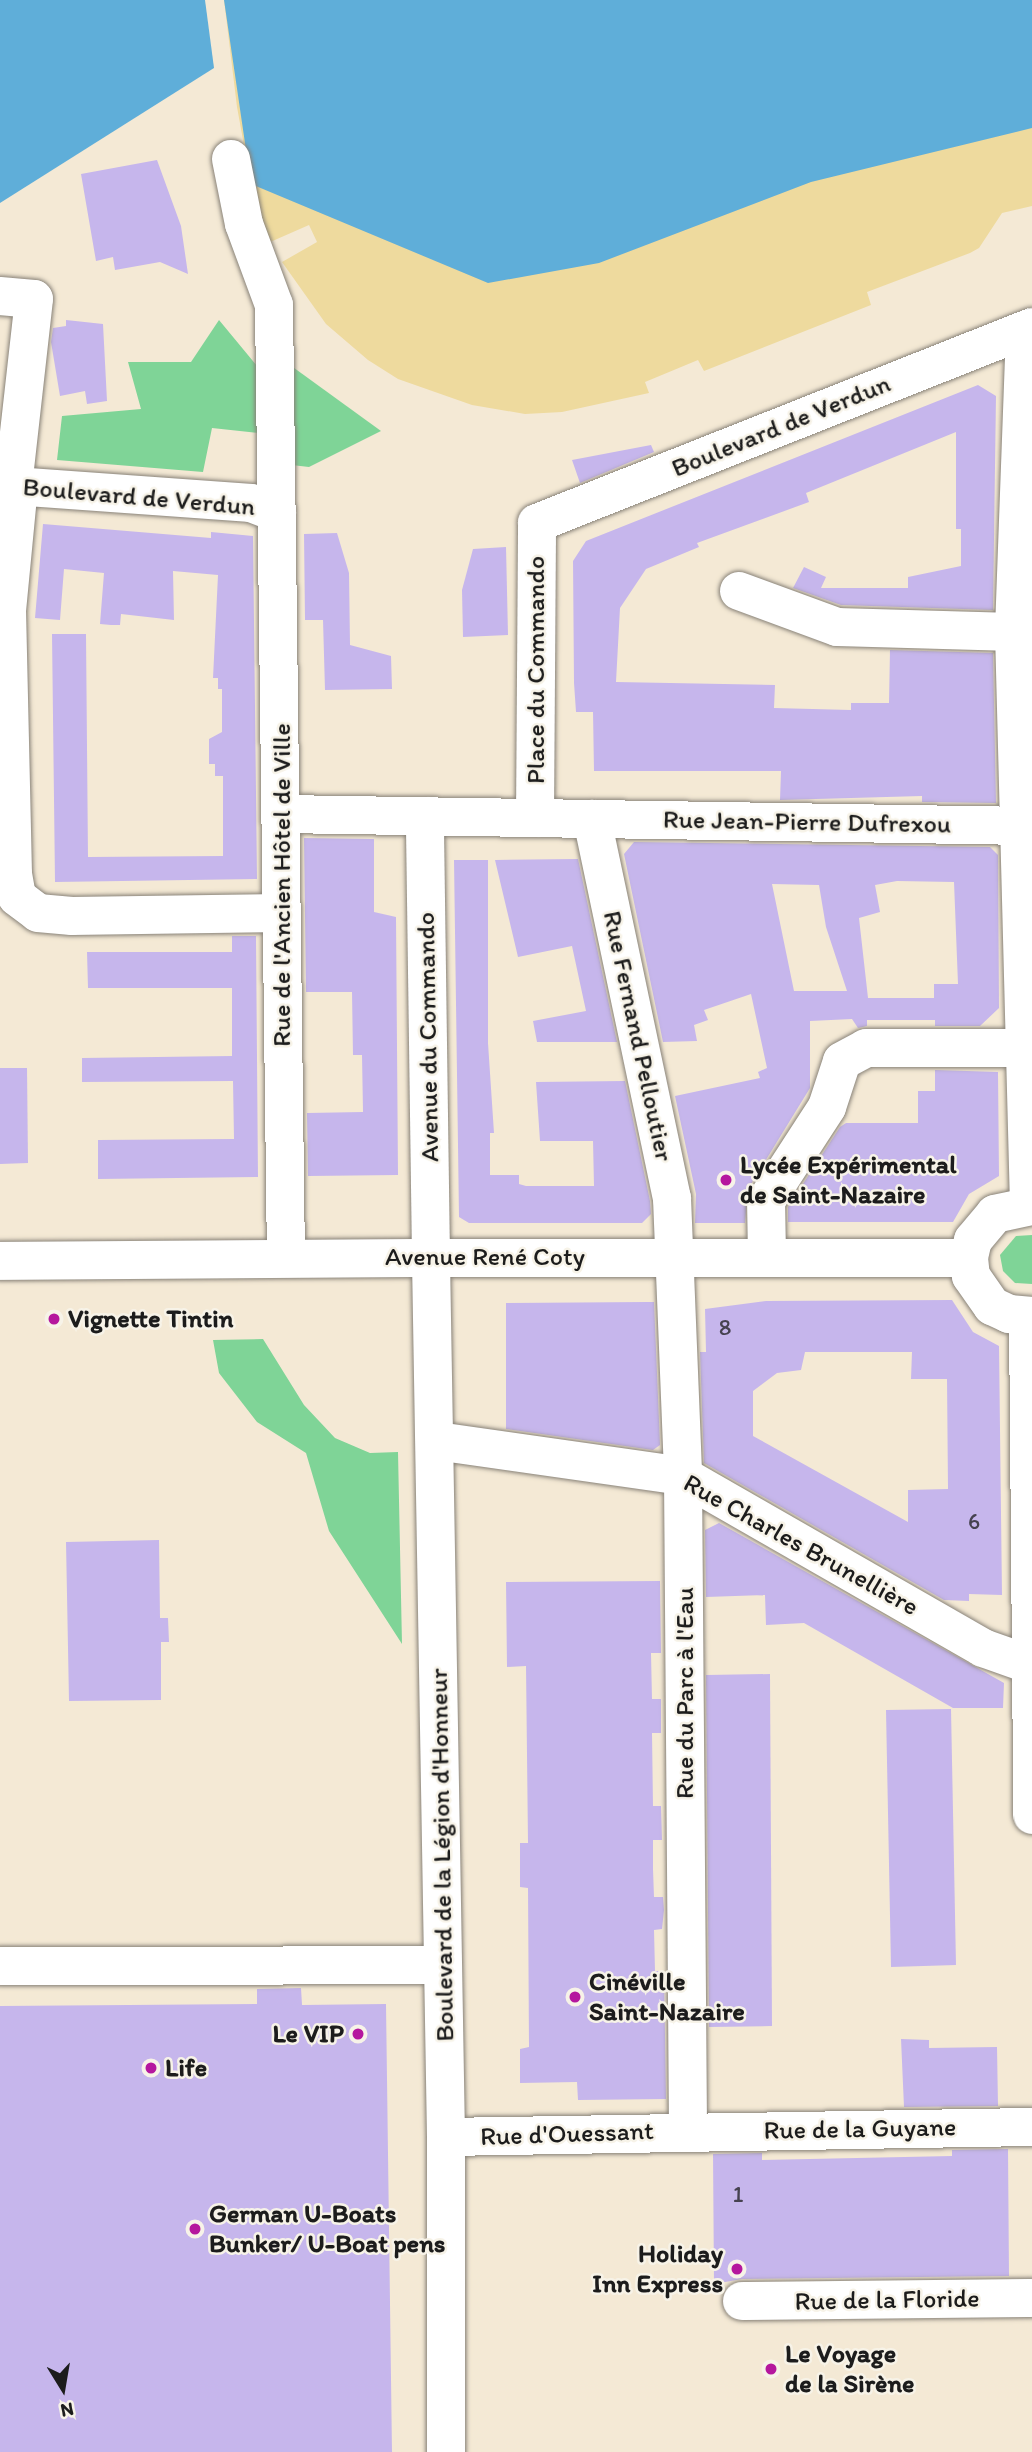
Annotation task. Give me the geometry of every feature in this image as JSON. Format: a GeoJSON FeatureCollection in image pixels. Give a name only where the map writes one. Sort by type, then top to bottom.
{"type":"FeatureCollection","features":[{"type":"Feature","properties":{"kind":"street","name":"Rue de l'Ancien Hôtel de Ville"},"geometry":{"type":"LineString","coordinates":[[231,159],[244,224],[274,305],[286,1258]]}},
{"type":"Feature","properties":{"kind":"street"},"geometry":{"type":"LineString","coordinates":[[0,296],[34,299],[11,486],[6,610],[13,874],[17,897],[38,913],[72,916],[281,913]]}},
{"type":"Feature","properties":{"kind":"street","name":"Boulevard de Verdun"},"geometry":{"type":"LineString","coordinates":[[537,523],[1029,328]]}},
{"type":"Feature","properties":{"kind":"street"},"geometry":{"type":"LineString","coordinates":[[1029,328],[1014,632],[1027,826],[1024,1048],[1030,1206],[995,1214],[973,1240],[969,1258],[971,1276],[992,1306],[1030,1316],[1032,1815]]}},
{"type":"Feature","properties":{"kind":"street","name":"Boulevard de Verdun"},"geometry":{"type":"LineString","coordinates":[[11,486],[251,503],[277,513]]}},
{"type":"Feature","properties":{"kind":"street","name":"Place du Commando"},"geometry":{"type":"LineString","coordinates":[[535,818],[537,523]]}},
{"type":"Feature","properties":{"kind":"street"},"geometry":{"type":"LineString","coordinates":[[739,591],[837,627],[1014,632]]}},
{"type":"Feature","properties":{"kind":"street","name":"Place du Commando"},"geometry":{"type":"LineString","coordinates":[[282,814],[592,819]]}},
{"type":"Feature","properties":{"kind":"street","name":"Avenue du Commando"},"geometry":{"type":"LineString","coordinates":[[425,817],[431,1258]]}},
{"type":"Feature","properties":{"kind":"street","name":"Rue Jean-Pierre Dufrexou"},"geometry":{"type":"LineString","coordinates":[[592,819],[1027,826]]}},
{"type":"Feature","properties":{"kind":"street","name":"Rue Fernand Pelloutier"},"geometry":{"type":"LineString","coordinates":[[592,819],[672,1198],[676,1255]]}},
{"type":"Feature","properties":{"kind":"street"},"geometry":{"type":"LineString","coordinates":[[767,1256],[766,1201],[827,1107],[842,1061],[866,1048],[1024,1048]]}},
{"type":"Feature","properties":{"kind":"street","name":"Avenue René Coty"},"geometry":{"type":"LineString","coordinates":[[0,1261],[676,1255],[969,1258]]}},
{"type":"Feature","properties":{"kind":"street","name":"Rue du Parc à l'Eau"},"geometry":{"type":"LineString","coordinates":[[676,1255],[683,1476],[688,2131]]}},
{"type":"Feature","properties":{"kind":"street","name":"Boulevard de la Légion d'Honneur"},"geometry":{"type":"LineString","coordinates":[[431,1258],[422,1396],[437,1441],[446,2137],[446,2452]]}},
{"type":"Feature","properties":{"kind":"street","name":"Rue Charles Brunellière"},"geometry":{"type":"LineString","coordinates":[[437,1441],[683,1476],[983,1648],[1031,1665]]}},
{"type":"Feature","properties":{"kind":"street"},"geometry":{"type":"LineString","coordinates":[[0,1966],[443,1965]]}},
{"type":"Feature","properties":{"kind":"street","name":"Rue de la Guyane"},"geometry":{"type":"LineString","coordinates":[[688,2131],[1032,2127]]}},
{"type":"Feature","properties":{"kind":"street","name":"Rue d'Ouessant"},"geometry":{"type":"LineString","coordinates":[[446,2137],[688,2131]]}},
{"type":"Feature","properties":{"kind":"street","name":"Rue de la Floride"},"geometry":{"type":"LineString","coordinates":[[742,2301],[1032,2298]]}},
{"type":"Feature","properties":{"kind":"green space"},"geometry":{"type":"Polygon","coordinates":[[[219,320],[267,378],[259,433],[212,428],[203,472],[57,460],[62,416],[141,409],[128,362],[191,362],[219,320]]]}},
{"type":"Feature","properties":{"kind":"green space"},"geometry":{"type":"Polygon","coordinates":[[[290,365],[381,431],[309,467],[283,464],[290,365]]]}},
{"type":"Feature","properties":{"kind":"green space"},"geometry":{"type":"Polygon","coordinates":[[[1032,1235],[1032,1284],[1015,1283],[1003,1271],[1000,1255],[1016,1236],[1032,1235]]]}},
{"type":"Feature","properties":{"kind":"green space"},"geometry":{"type":"Polygon","coordinates":[[[263,1339],[304,1405],[335,1438],[370,1453],[398,1452],[402,1644],[329,1531],[306,1453],[257,1422],[219,1373],[213,1340],[263,1339]]]}},
{"type":"Feature","properties":{"kind":"sand"},"geometry":{"type":"Polygon","coordinates":[[[224,0],[1032,0],[1032,206],[1002,213],[979,248],[970,253],[867,292],[871,305],[704,371],[698,360],[645,382],[649,393],[562,412],[525,414],[472,405],[398,379],[368,360],[326,324],[282,262],[317,242],[309,225],[268,243],[251,184],[237,107],[224,0]]]}},
{"type":"Feature","properties":{"kind":"water"},"geometry":{"type":"Polygon","coordinates":[[[0,0],[205,0],[214,68],[0,203],[0,0]]]}},
{"type":"Feature","properties":{"kind":"water"},"geometry":{"type":"Polygon","coordinates":[[[224,0],[1032,0],[1032,128],[811,182],[599,263],[488,283],[251,184],[224,0]]]}},
{"type":"Feature","properties":{"kind":"building"},"geometry":{"type":"Polygon","coordinates":[[[157,160],[181,226],[188,274],[160,262],[115,270],[113,257],[96,261],[81,174],[157,160]]]}},
{"type":"Feature","properties":{"kind":"building"},"geometry":{"type":"Polygon","coordinates":[[[66,320],[103,324],[107,401],[87,404],[85,391],[60,396],[51,342],[53,328],[66,326],[66,320]]]}},
{"type":"Feature","properties":{"kind":"building"},"geometry":{"type":"Polygon","coordinates":[[[978,385],[996,396],[993,610],[841,605],[793,588],[804,567],[826,577],[821,588],[908,588],[908,577],[961,566],[961,529],[956,529],[956,432],[806,493],[809,502],[697,543],[699,547],[646,569],[620,608],[616,682],[775,685],[774,708],[851,710],[851,703],[889,703],[890,650],[993,653],[996,803],[922,802],[922,796],[780,800],[781,771],[594,771],[593,712],[576,712],[574,683],[573,561],[586,541],[978,385]]]}},
{"type":"Feature","properties":{"kind":"building"},"geometry":{"type":"Polygon","coordinates":[[[651,445],[654,452],[580,483],[572,460],[651,445]]]}},
{"type":"Feature","properties":{"kind":"building"},"geometry":{"type":"Polygon","coordinates":[[[43,524],[211,538],[211,532],[253,536],[257,879],[55,882],[52,634],[86,634],[88,857],[223,856],[223,776],[215,776],[215,764],[209,764],[209,739],[222,732],[222,689],[218,689],[218,678],[213,678],[218,575],[173,571],[174,620],[121,614],[120,625],[111,625],[100,624],[104,573],[64,569],[60,620],[35,618],[43,524]]]}},
{"type":"Feature","properties":{"kind":"building"},"geometry":{"type":"Polygon","coordinates":[[[337,533],[349,573],[350,645],[391,656],[392,689],[325,690],[323,620],[305,620],[304,534],[337,533]]]}},
{"type":"Feature","properties":{"kind":"building"},"geometry":{"type":"Polygon","coordinates":[[[506,547],[508,635],[463,637],[462,590],[473,549],[506,547]]]}},
{"type":"Feature","properties":{"kind":"building"},"geometry":{"type":"Polygon","coordinates":[[[304,838],[374,839],[374,912],[396,917],[398,1175],[308,1176],[307,1113],[363,1112],[362,1055],[353,1055],[352,992],[306,992],[304,838]]]}},
{"type":"Feature","properties":{"kind":"building"},"geometry":{"type":"Polygon","coordinates":[[[634,842],[990,847],[998,855],[999,1008],[980,1026],[935,1026],[935,1020],[867,1020],[867,1026],[858,1028],[852,1019],[810,1021],[810,1088],[748,1189],[745,1223],[695,1223],[696,1194],[675,1096],[760,1078],[758,1072],[767,1068],[751,994],[704,1010],[708,1020],[694,1025],[697,1041],[663,1042],[624,854],[634,842]],[[897,881],[875,885],[880,912],[859,918],[868,998],[934,998],[934,984],[958,984],[954,882],[897,881]],[[772,884],[794,991],[847,991],[826,927],[819,885],[772,884]]]}},
{"type":"Feature","properties":{"kind":"building"},"geometry":{"type":"Polygon","coordinates":[[[578,859],[617,1042],[537,1042],[533,1021],[586,1011],[572,946],[518,957],[495,860],[578,859]]]}},
{"type":"Feature","properties":{"kind":"building"},"geometry":{"type":"Polygon","coordinates":[[[454,860],[488,860],[488,1043],[494,1133],[490,1133],[490,1175],[519,1175],[519,1184],[526,1186],[594,1186],[593,1141],[540,1141],[536,1082],[625,1081],[650,1201],[651,1214],[642,1223],[469,1223],[459,1217],[454,860]]]}},
{"type":"Feature","properties":{"kind":"building"},"geometry":{"type":"Polygon","coordinates":[[[232,936],[256,936],[258,1177],[98,1179],[98,1140],[234,1139],[233,1081],[82,1082],[82,1058],[232,1056],[232,988],[88,988],[87,952],[232,952],[232,936]]]}},
{"type":"Feature","properties":{"kind":"building"},"geometry":{"type":"Polygon","coordinates":[[[0,1068],[27,1068],[28,1163],[0,1164],[0,1068]]]}},
{"type":"Feature","properties":{"kind":"building"},"geometry":{"type":"Polygon","coordinates":[[[935,1070],[998,1072],[999,1176],[969,1194],[953,1222],[788,1222],[788,1207],[840,1127],[846,1123],[918,1123],[918,1091],[935,1091],[935,1070]]]}},
{"type":"Feature","properties":{"kind":"building"},"geometry":{"type":"Polygon","coordinates":[[[952,1300],[973,1332],[999,1346],[1002,1595],[969,1594],[969,1601],[944,1600],[704,1463],[700,1352],[706,1352],[705,1309],[766,1301],[952,1300]],[[805,1352],[801,1370],[777,1373],[753,1391],[753,1436],[908,1522],[908,1490],[948,1489],[947,1379],[911,1379],[912,1352],[805,1352]]]}},
{"type":"Feature","properties":{"kind":"building"},"geometry":{"type":"Polygon","coordinates":[[[654,1302],[660,1445],[653,1450],[506,1429],[506,1303],[654,1302]]]}},
{"type":"Feature","properties":{"kind":"building"},"geometry":{"type":"Polygon","coordinates":[[[719,1523],[1004,1683],[1003,1708],[953,1708],[804,1623],[766,1625],[765,1595],[706,1597],[705,1530],[719,1523]]]}},
{"type":"Feature","properties":{"kind":"building"},"geometry":{"type":"Polygon","coordinates":[[[159,1540],[160,1618],[168,1618],[169,1642],[161,1642],[161,1700],[69,1701],[66,1542],[159,1540]]]}},
{"type":"Feature","properties":{"kind":"building"},"geometry":{"type":"Polygon","coordinates":[[[660,1581],[661,1653],[651,1653],[652,1699],[661,1699],[661,1733],[652,1733],[653,1806],[661,1806],[662,1840],[653,1840],[653,1869],[654,1897],[663,1897],[664,1910],[662,1929],[654,1930],[655,1971],[664,1971],[666,2099],[578,2100],[577,2082],[520,2083],[520,2049],[529,2047],[528,1888],[520,1887],[520,1843],[528,1843],[526,1666],[507,1667],[506,1582],[660,1581]]]}},
{"type":"Feature","properties":{"kind":"building"},"geometry":{"type":"Polygon","coordinates":[[[770,1674],[772,2026],[709,2027],[706,1675],[770,1674]]]}},
{"type":"Feature","properties":{"kind":"building"},"geometry":{"type":"Polygon","coordinates":[[[951,1709],[956,1965],[891,1967],[886,1710],[951,1709]]]}},
{"type":"Feature","properties":{"kind":"building","name":"German U-Boats Bunker/ U-Boat pens"},"geometry":{"type":"Polygon","coordinates":[[[301,1988],[302,2005],[386,2004],[392,2452],[0,2452],[0,2006],[257,2004],[257,1989],[301,1988]]]}},
{"type":"Feature","properties":{"kind":"building"},"geometry":{"type":"Polygon","coordinates":[[[901,2039],[929,2040],[929,2048],[997,2047],[998,2106],[904,2107],[901,2039]]]}},
{"type":"Feature","properties":{"kind":"building"},"geometry":{"type":"Polygon","coordinates":[[[1008,2149],[1009,2276],[742,2279],[714,2284],[713,2154],[762,2153],[762,2160],[952,2156],[952,2150],[1008,2149]]]}},
{"type":"Feature","properties":{"kind":"place","name":"Lycée Expérimental de Saint-Nazaire"},"geometry":{"type":"Point","coordinates":[726,1180]}},
{"type":"Feature","properties":{"kind":"place","name":"Vignette Tintin"},"geometry":{"type":"Point","coordinates":[54,1319]}},
{"type":"Feature","properties":{"kind":"place","name":"Cinéville Saint-Nazaire"},"geometry":{"type":"Point","coordinates":[575,1997]}},
{"type":"Feature","properties":{"kind":"place","name":"Le VIP"},"geometry":{"type":"Point","coordinates":[358,2034]}},
{"type":"Feature","properties":{"kind":"place","name":"Life"},"geometry":{"type":"Point","coordinates":[151,2068]}},
{"type":"Feature","properties":{"kind":"place","name":"German U-Boats Bunker/ U-Boat pens"},"geometry":{"type":"Point","coordinates":[195,2229]}},
{"type":"Feature","properties":{"kind":"place","name":"Holiday Inn Express"},"geometry":{"type":"Point","coordinates":[737,2269]}},
{"type":"Feature","properties":{"kind":"place","name":"Le Voyage de la Sirène"},"geometry":{"type":"Point","coordinates":[771,2369]}}]}
